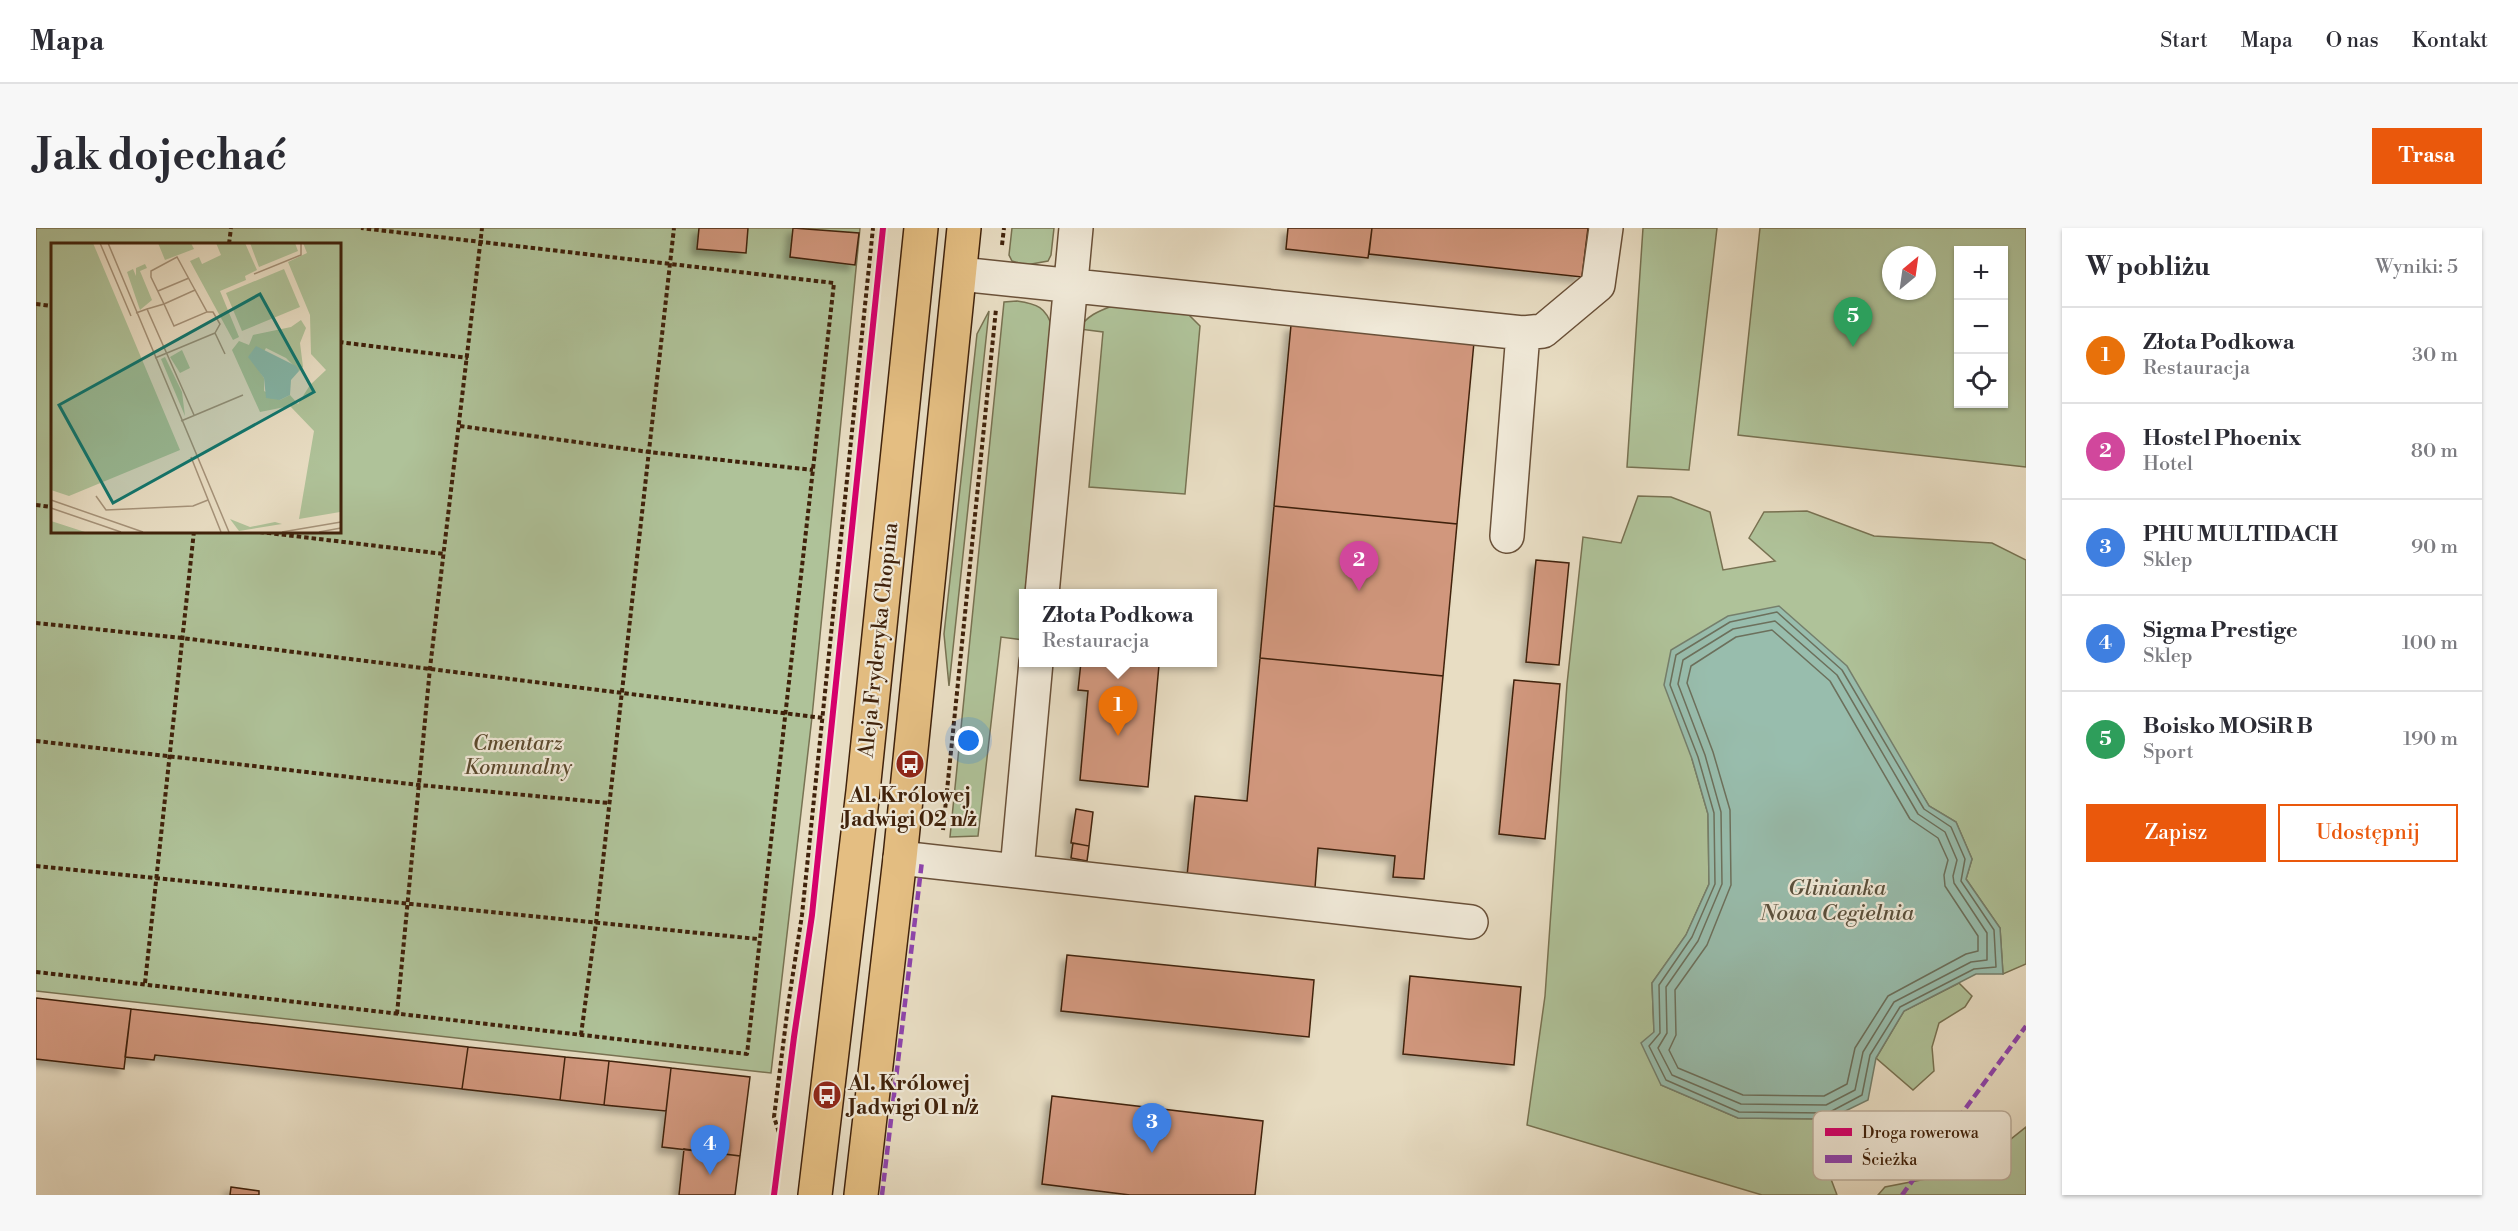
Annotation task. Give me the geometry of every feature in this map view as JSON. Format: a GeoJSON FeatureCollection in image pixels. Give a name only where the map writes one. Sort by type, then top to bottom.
{"type":"FeatureCollection","features":[{"type":"Feature","properties":{"kind":"main road","name":"Aleja Fryderyka Chopina"},"geometry":{"type":"LineString","coordinates":[[815,1195],[863,790],[921,228]]}},
{"type":"Feature","properties":{"kind":"main road","name":"Aleja Fryderyka Chopina"},"geometry":{"type":"LineString","coordinates":[[861,1195],[900,858],[964,228]]}},
{"type":"Feature","properties":{"kind":"lane"},"geometry":{"type":"LineString","coordinates":[[1042,589],[1076,228]]}},
{"type":"Feature","properties":{"kind":"lane"},"geometry":{"type":"LineString","coordinates":[[960,274],[1523,333],[1543,331],[1598,285],[1606,228]]}},
{"type":"Feature","properties":{"kind":"lane"},"geometry":{"type":"LineString","coordinates":[[1507,536],[1523,333]]}},
{"type":"Feature","properties":{"kind":"lane"},"geometry":{"type":"LineString","coordinates":[[1017,870],[1036,667]]}},
{"type":"Feature","properties":{"kind":"lane"},"geometry":{"type":"LineString","coordinates":[[900,858],[1471,922]]}},
{"type":"Feature","properties":{"kind":"path"},"geometry":{"type":"LineString","coordinates":[[229,243],[231,228]]}},
{"type":"Feature","properties":{"kind":"path"},"geometry":{"type":"LineString","coordinates":[[36,972],[747,1054],[758,939],[834,283],[362,228]]}},
{"type":"Feature","properties":{"kind":"path"},"geometry":{"type":"LineString","coordinates":[[397,1014],[430,668],[482,228]]}},
{"type":"Feature","properties":{"kind":"path"},"geometry":{"type":"LineString","coordinates":[[581,1035],[596,923],[620,692],[674,228]]}},
{"type":"Feature","properties":{"kind":"path"},"geometry":{"type":"LineString","coordinates":[[781,1139],[774,1116],[802,915],[873,228]]}},
{"type":"Feature","properties":{"kind":"path"},"geometry":{"type":"LineString","coordinates":[[939,862],[1004,228]]}},
{"type":"Feature","properties":{"kind":"path"},"geometry":{"type":"LineString","coordinates":[[36,303],[51,306]]}},
{"type":"Feature","properties":{"kind":"path"},"geometry":{"type":"LineString","coordinates":[[340,342],[468,358]]}},
{"type":"Feature","properties":{"kind":"path"},"geometry":{"type":"LineString","coordinates":[[460,426],[649,452],[813,470]]}},
{"type":"Feature","properties":{"kind":"path"},"geometry":{"type":"LineString","coordinates":[[36,505],[51,507]]}},
{"type":"Feature","properties":{"kind":"path"},"geometry":{"type":"LineString","coordinates":[[145,983],[194,532]]}},
{"type":"Feature","properties":{"kind":"path"},"geometry":{"type":"LineString","coordinates":[[260,532],[444,554]]}},
{"type":"Feature","properties":{"kind":"path"},"geometry":{"type":"LineString","coordinates":[[36,623],[182,638],[822,718]]}},
{"type":"Feature","properties":{"kind":"path"},"geometry":{"type":"LineString","coordinates":[[36,741],[419,785],[609,803]]}},
{"type":"Feature","properties":{"kind":"path"},"geometry":{"type":"LineString","coordinates":[[36,866],[758,939]]}},
{"type":"Feature","properties":{"kind":"path"},"geometry":{"type":"LineString","coordinates":[[781,1139],[785,1118]]}},
{"type":"Feature","properties":{"kind":"green space","name":"Cmentarz Komunalny"},"geometry":{"type":"Polygon","coordinates":[[[36,228],[860,228],[812,717],[771,1073],[36,991],[36,228]]]}},
{"type":"Feature","properties":{"kind":"green space"},"geometry":{"type":"Polygon","coordinates":[[[1012,228],[1054,228],[1051,255],[1048,261],[1026,265],[1012,261],[1009,255],[1012,228]]]}},
{"type":"Feature","properties":{"kind":"green space"},"geometry":{"type":"Polygon","coordinates":[[[1643,228],[1717,228],[1689,470],[1627,467],[1643,228]]]}},
{"type":"Feature","properties":{"kind":"green space"},"geometry":{"type":"Polygon","coordinates":[[[1760,228],[2026,228],[2026,467],[1738,435],[1760,228]]]}},
{"type":"Feature","properties":{"kind":"green space"},"geometry":{"type":"Polygon","coordinates":[[[1017,301],[1040,308],[1047,315],[1052,327],[1029,589],[1019,589],[1019,639],[1001,637],[978,836],[950,837],[1004,302],[1017,301]]]}},
{"type":"Feature","properties":{"kind":"green space"},"geometry":{"type":"Polygon","coordinates":[[[1112,306],[1188,314],[1200,326],[1185,494],[1089,487],[1103,332],[1079,329],[1089,317],[1112,306]]]}},
{"type":"Feature","properties":{"kind":"green space"},"geometry":{"type":"Polygon","coordinates":[[[989,311],[949,686],[944,634],[977,334],[989,311]]]}},
{"type":"Feature","properties":{"kind":"green space"},"geometry":{"type":"Polygon","coordinates":[[[1638,496],[1671,497],[1710,512],[1723,570],[1775,561],[1749,538],[1764,512],[1807,511],[1874,536],[1992,543],[2026,560],[2026,964],[2003,974],[2000,928],[1966,879],[1972,859],[1956,822],[1929,806],[1897,754],[1692,759],[1708,814],[1709,884],[1686,935],[1652,983],[1654,1032],[1661,1085],[1738,1118],[1813,1119],[1813,1180],[1831,1180],[1837,1195],[1762,1195],[1527,1125],[1545,996],[1567,684],[1583,537],[1621,543],[1638,496]]]}},
{"type":"Feature","properties":{"kind":"green space"},"geometry":{"type":"Polygon","coordinates":[[[1959,983],[1972,996],[1965,1007],[1939,1023],[1932,1047],[1934,1071],[1913,1090],[1876,1058],[1904,1011],[1959,983]]]}},
{"type":"Feature","properties":{"kind":"green space"},"geometry":{"type":"Polygon","coordinates":[[[2026,1127],[2026,1195],[1878,1195],[1885,1187],[1921,1180],[2011,1180],[2011,1139],[2026,1127]]]}},
{"type":"Feature","properties":{"kind":"water","name":"Glinianka Nowa Cegielnia"},"geometry":{"type":"Polygon","coordinates":[[[1779,606],[1847,666],[1929,806],[1956,822],[1972,859],[1966,879],[2000,928],[2003,974],[1976,974],[1904,1011],[1876,1058],[1868,1100],[1845,1111],[1813,1111],[1813,1119],[1738,1118],[1661,1085],[1641,1043],[1654,1032],[1652,983],[1686,935],[1709,884],[1708,814],[1692,759],[1664,685],[1671,650],[1728,616],[1779,606]]]}},
{"type":"Feature","properties":{"kind":"building"},"geometry":{"type":"Polygon","coordinates":[[[699,228],[748,228],[746,253],[697,249],[699,228]]]}},
{"type":"Feature","properties":{"kind":"building"},"geometry":{"type":"Polygon","coordinates":[[[793,228],[859,233],[855,265],[790,257],[793,228]]]}},
{"type":"Feature","properties":{"kind":"building"},"geometry":{"type":"Polygon","coordinates":[[[1288,228],[1372,228],[1368,258],[1286,249],[1288,228]]]}},
{"type":"Feature","properties":{"kind":"building"},"geometry":{"type":"Polygon","coordinates":[[[1372,228],[1588,228],[1582,277],[1369,254],[1372,228]]]}},
{"type":"Feature","properties":{"kind":"building"},"geometry":{"type":"Polygon","coordinates":[[[1291,325],[1474,342],[1457,524],[1274,506],[1291,325]]]}},
{"type":"Feature","properties":{"kind":"building"},"geometry":{"type":"Polygon","coordinates":[[[1274,506],[1457,524],[1443,676],[1260,658],[1274,506]]]}},
{"type":"Feature","properties":{"kind":"building"},"geometry":{"type":"Polygon","coordinates":[[[1536,560],[1569,563],[1559,665],[1526,662],[1536,560]]]}},
{"type":"Feature","properties":{"kind":"building"},"geometry":{"type":"Polygon","coordinates":[[[1260,658],[1443,676],[1424,879],[1393,877],[1395,856],[1318,848],[1315,888],[1187,876],[1195,796],[1247,801],[1260,658]]]}},
{"type":"Feature","properties":{"kind":"building"},"geometry":{"type":"Polygon","coordinates":[[[1080,667],[1159,667],[1148,787],[1080,780],[1088,691],[1078,690],[1080,667]]]}},
{"type":"Feature","properties":{"kind":"building"},"geometry":{"type":"Polygon","coordinates":[[[1514,680],[1560,684],[1545,839],[1499,834],[1514,680]]]}},
{"type":"Feature","properties":{"kind":"building"},"geometry":{"type":"Polygon","coordinates":[[[1076,809],[1093,812],[1089,846],[1071,843],[1076,809]]]}},
{"type":"Feature","properties":{"kind":"building"},"geometry":{"type":"Polygon","coordinates":[[[1073,843],[1089,846],[1087,861],[1071,858],[1073,843]]]}},
{"type":"Feature","properties":{"kind":"building"},"geometry":{"type":"Polygon","coordinates":[[[1067,955],[1314,980],[1309,1037],[1061,1011],[1067,955]]]}},
{"type":"Feature","properties":{"kind":"building"},"geometry":{"type":"Polygon","coordinates":[[[1410,976],[1521,987],[1514,1065],[1403,1054],[1410,976]]]}},
{"type":"Feature","properties":{"kind":"building"},"geometry":{"type":"Polygon","coordinates":[[[36,998],[131,1009],[124,1069],[36,1059],[36,998]]]}},
{"type":"Feature","properties":{"kind":"building"},"geometry":{"type":"Polygon","coordinates":[[[131,1009],[468,1047],[462,1089],[155,1055],[154,1060],[125,1057],[131,1009]]]}},
{"type":"Feature","properties":{"kind":"building"},"geometry":{"type":"Polygon","coordinates":[[[468,1047],[565,1057],[560,1100],[462,1089],[468,1047]]]}},
{"type":"Feature","properties":{"kind":"building"},"geometry":{"type":"Polygon","coordinates":[[[565,1057],[609,1061],[604,1105],[560,1100],[565,1057]]]}},
{"type":"Feature","properties":{"kind":"building"},"geometry":{"type":"Polygon","coordinates":[[[609,1061],[671,1068],[666,1111],[604,1105],[609,1061]]]}},
{"type":"Feature","properties":{"kind":"building"},"geometry":{"type":"Polygon","coordinates":[[[671,1068],[750,1077],[740,1156],[662,1147],[671,1068]]]}},
{"type":"Feature","properties":{"kind":"building"},"geometry":{"type":"Polygon","coordinates":[[[1052,1096],[1263,1121],[1255,1195],[1130,1195],[1042,1184],[1052,1096]]]}},
{"type":"Feature","properties":{"kind":"building"},"geometry":{"type":"Polygon","coordinates":[[[684,1149],[740,1156],[735,1195],[679,1195],[684,1149]]]}},
{"type":"Feature","properties":{"kind":"building"},"geometry":{"type":"Polygon","coordinates":[[[231,1187],[259,1191],[259,1195],[230,1195],[231,1187]]]}},
{"type":"Feature","properties":{"kind":"marked path"},"geometry":{"type":"LineString","coordinates":[[882,1195],[922,861]]}},
{"type":"Feature","properties":{"kind":"marked path"},"geometry":{"type":"LineString","coordinates":[[1964,1111],[2026,1026]]}},
{"type":"Feature","properties":{"kind":"marked path"},"geometry":{"type":"LineString","coordinates":[[1902,1195],[1913,1180]]}},
{"type":"Feature","properties":{"kind":"cycle path"},"geometry":{"type":"LineString","coordinates":[[774,1195],[812,915],[883,228]]}},
{"type":"Feature","properties":{"kind":"place","name":"Boisko MOSiR B"},"geometry":{"type":"Point","coordinates":[1853,347]}},
{"type":"Feature","properties":{"kind":"place","name":"Hostel Phoenix"},"geometry":{"type":"Point","coordinates":[1359,591]}},
{"type":"Feature","properties":{"kind":"place","name":"Złota Podkowa"},"geometry":{"type":"Point","coordinates":[1118,736]}},
{"type":"Feature","properties":{"kind":"place","name":"Al. Królowej Jadwigi 02 n/ż"},"geometry":{"type":"Point","coordinates":[910,764]}},
{"type":"Feature","properties":{"kind":"place","name":"Al. Królowej Jadwigi 01 n/ż"},"geometry":{"type":"Point","coordinates":[827,1095]}},
{"type":"Feature","properties":{"kind":"place","name":"PHU MULTIDACH"},"geometry":{"type":"Point","coordinates":[1152,1153]}},
{"type":"Feature","properties":{"kind":"place","name":"Sigma Prestige"},"geometry":{"type":"Point","coordinates":[710,1175]}}]}
